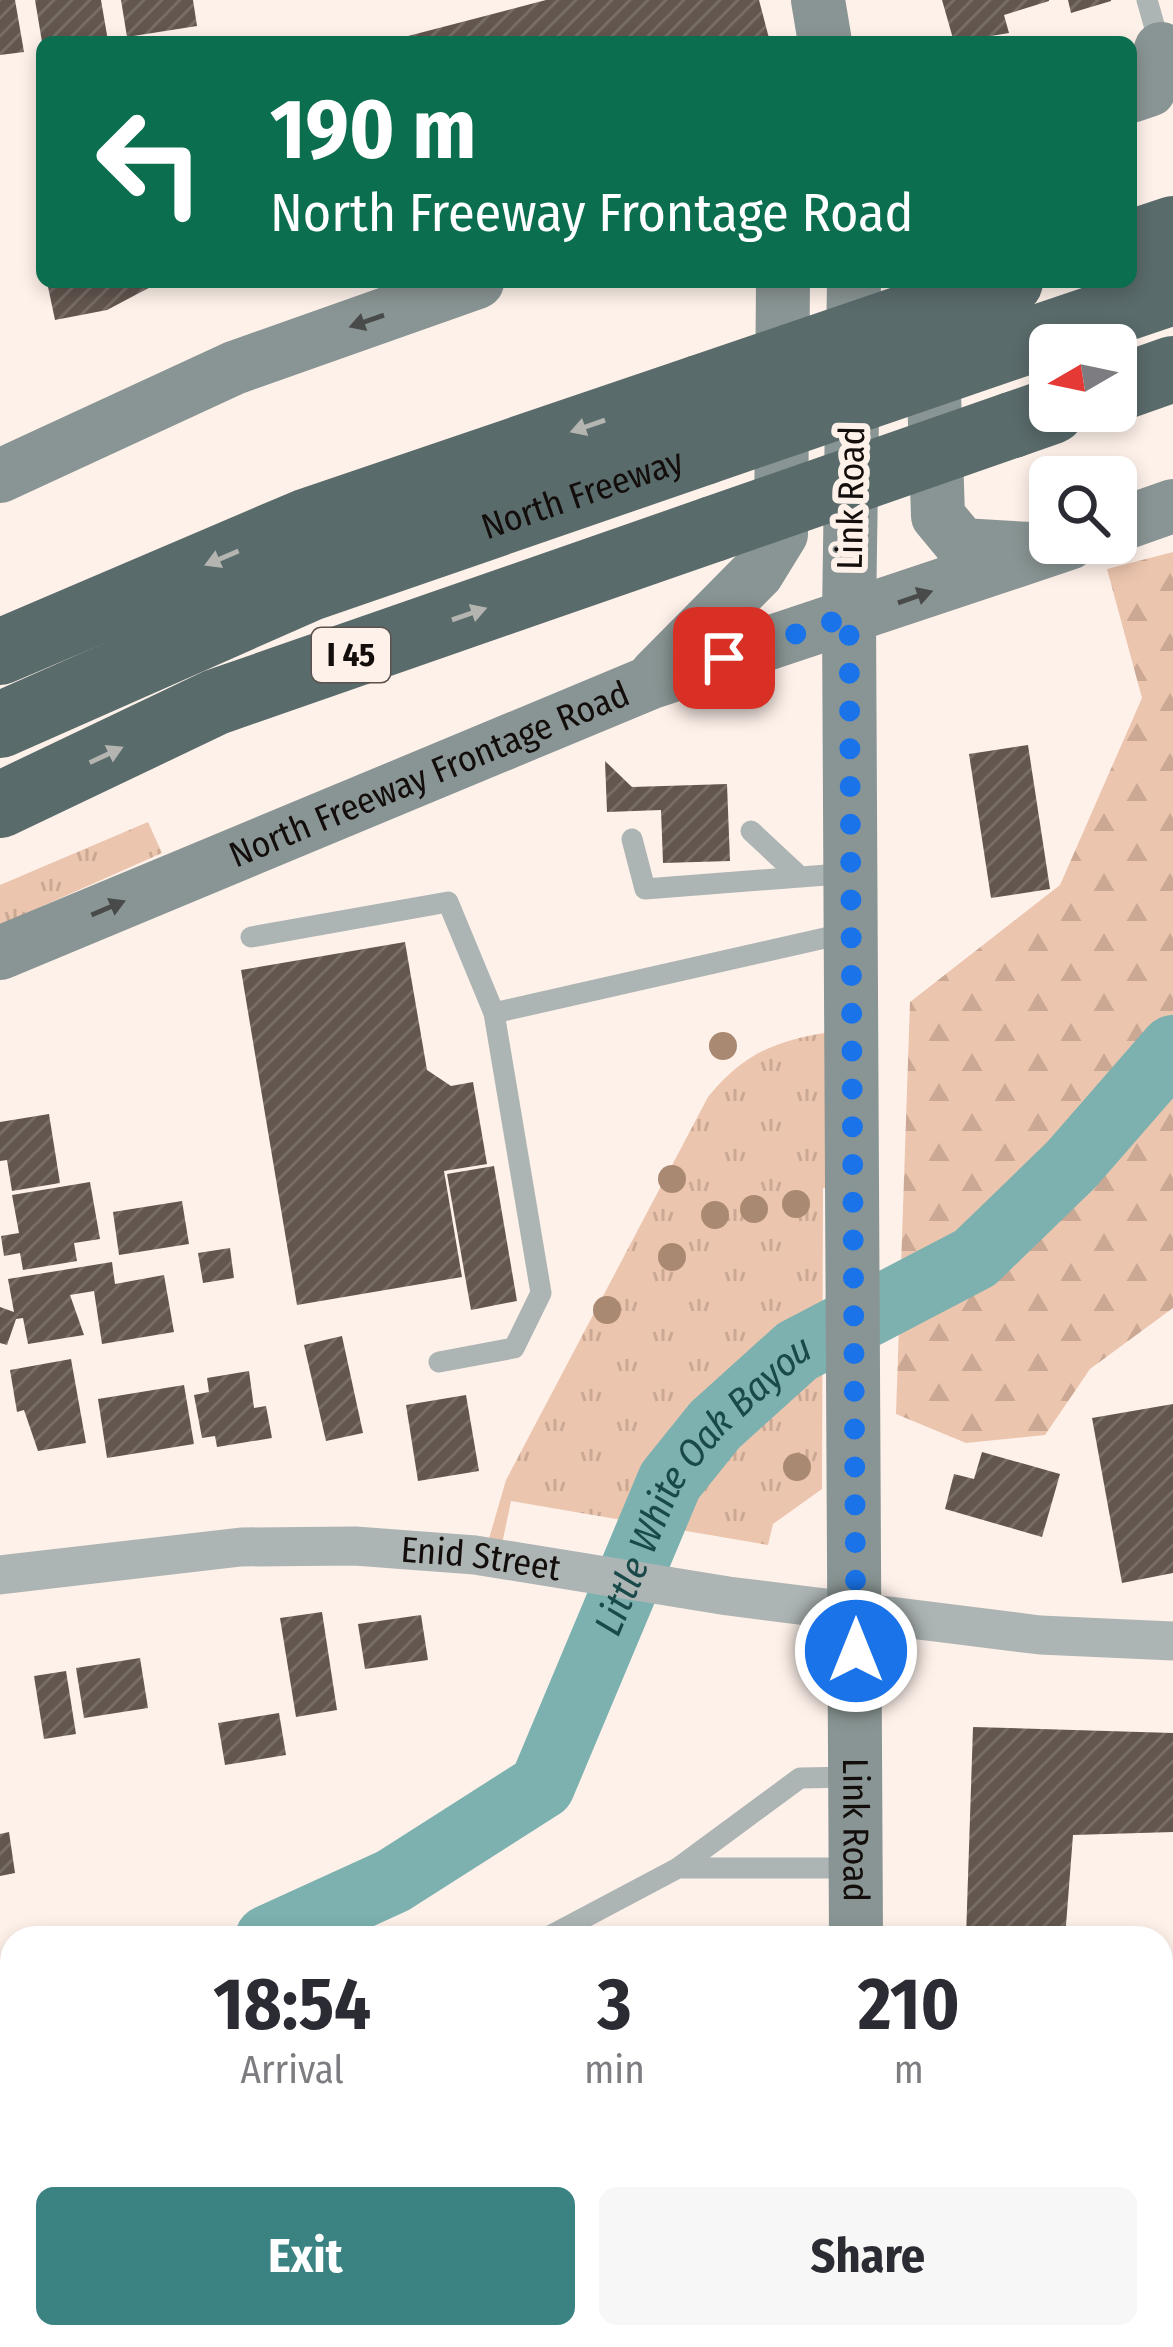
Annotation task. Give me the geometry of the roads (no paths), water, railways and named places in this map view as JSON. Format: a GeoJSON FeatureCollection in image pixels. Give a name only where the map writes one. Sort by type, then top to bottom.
{"type":"FeatureCollection","features":[{"type":"Feature","properties":{"kind":"highway"},"geometry":{"type":"LineString","coordinates":[[1137,241],[1173,229]]}},
{"type":"Feature","properties":{"kind":"highway","name":"North Freeway"},"geometry":{"type":"LineString","coordinates":[[0,652],[305,522],[699,388],[1016,313],[1173,292]]}},
{"type":"Feature","properties":{"kind":"highway","name":"North Freeway"},"geometry":{"type":"LineString","coordinates":[[0,725],[310,588],[704,452],[1016,313]]}},
{"type":"Feature","properties":{"kind":"highway"},"geometry":{"type":"LineString","coordinates":[[1137,381],[1173,369]]}},
{"type":"Feature","properties":{"kind":"highway","name":"North Freeway"},"geometry":{"type":"LineString","coordinates":[[0,805],[216,702],[1029,419]]}},
{"type":"Feature","properties":{"kind":"main road"},"geometry":{"type":"LineString","coordinates":[[818,0],[825,36]]}},
{"type":"Feature","properties":{"kind":"main road"},"geometry":{"type":"LineString","coordinates":[[1137,94],[1148,90],[1153,38]]}},
{"type":"Feature","properties":{"kind":"main road"},"geometry":{"type":"LineString","coordinates":[[0,476],[234,368],[460,288]]}},
{"type":"Feature","properties":{"kind":"main road"},"geometry":{"type":"LineString","coordinates":[[649,683],[757,573],[781,534],[783,288]]}},
{"type":"Feature","properties":{"kind":"main road","name":"Link Road"},"geometry":{"type":"LineString","coordinates":[[854,288],[849,616],[856,1926]]}},
{"type":"Feature","properties":{"kind":"main road"},"geometry":{"type":"LineString","coordinates":[[930,288],[938,516],[962,544],[1029,546]]}},
{"type":"Feature","properties":{"kind":"main road"},"geometry":{"type":"LineString","coordinates":[[1137,519],[1173,506]]}},
{"type":"Feature","properties":{"kind":"main road","name":"North Freeway Frontage Road"},"geometry":{"type":"LineString","coordinates":[[0,953],[649,683],[1029,557]]}},
{"type":"Feature","properties":{"kind":"street","name":"Enid Street"},"geometry":{"type":"LineString","coordinates":[[0,1575],[241,1547],[355,1546],[535,1565],[728,1596],[1040,1635],[1173,1641]]}},
{"type":"Feature","properties":{"kind":"lane"},"geometry":{"type":"LineString","coordinates":[[751,831],[796,874]]}},
{"type":"Feature","properties":{"kind":"lane"},"geometry":{"type":"LineString","coordinates":[[632,839],[645,889],[852,873]]}},
{"type":"Feature","properties":{"kind":"lane"},"geometry":{"type":"LineString","coordinates":[[251,937],[448,902],[494,1013],[541,1293],[514,1348],[440,1362]]}},
{"type":"Feature","properties":{"kind":"lane"},"geometry":{"type":"LineString","coordinates":[[494,1013],[853,932]]}},
{"type":"Feature","properties":{"kind":"lane"},"geometry":{"type":"LineString","coordinates":[[569,1926],[679,1868],[800,1778],[856,1777]]}},
{"type":"Feature","properties":{"kind":"lane"},"geometry":{"type":"LineString","coordinates":[[679,1868],[856,1868]]}},
{"type":"Feature","properties":{"kind":"waterway","name":"Little White Oak Bayou"},"geometry":{"type":"LineString","coordinates":[[294,1926],[393,1881],[542,1786],[670,1481],[715,1425],[797,1351],[975,1258],[1071,1165],[1173,1048]]}}]}
